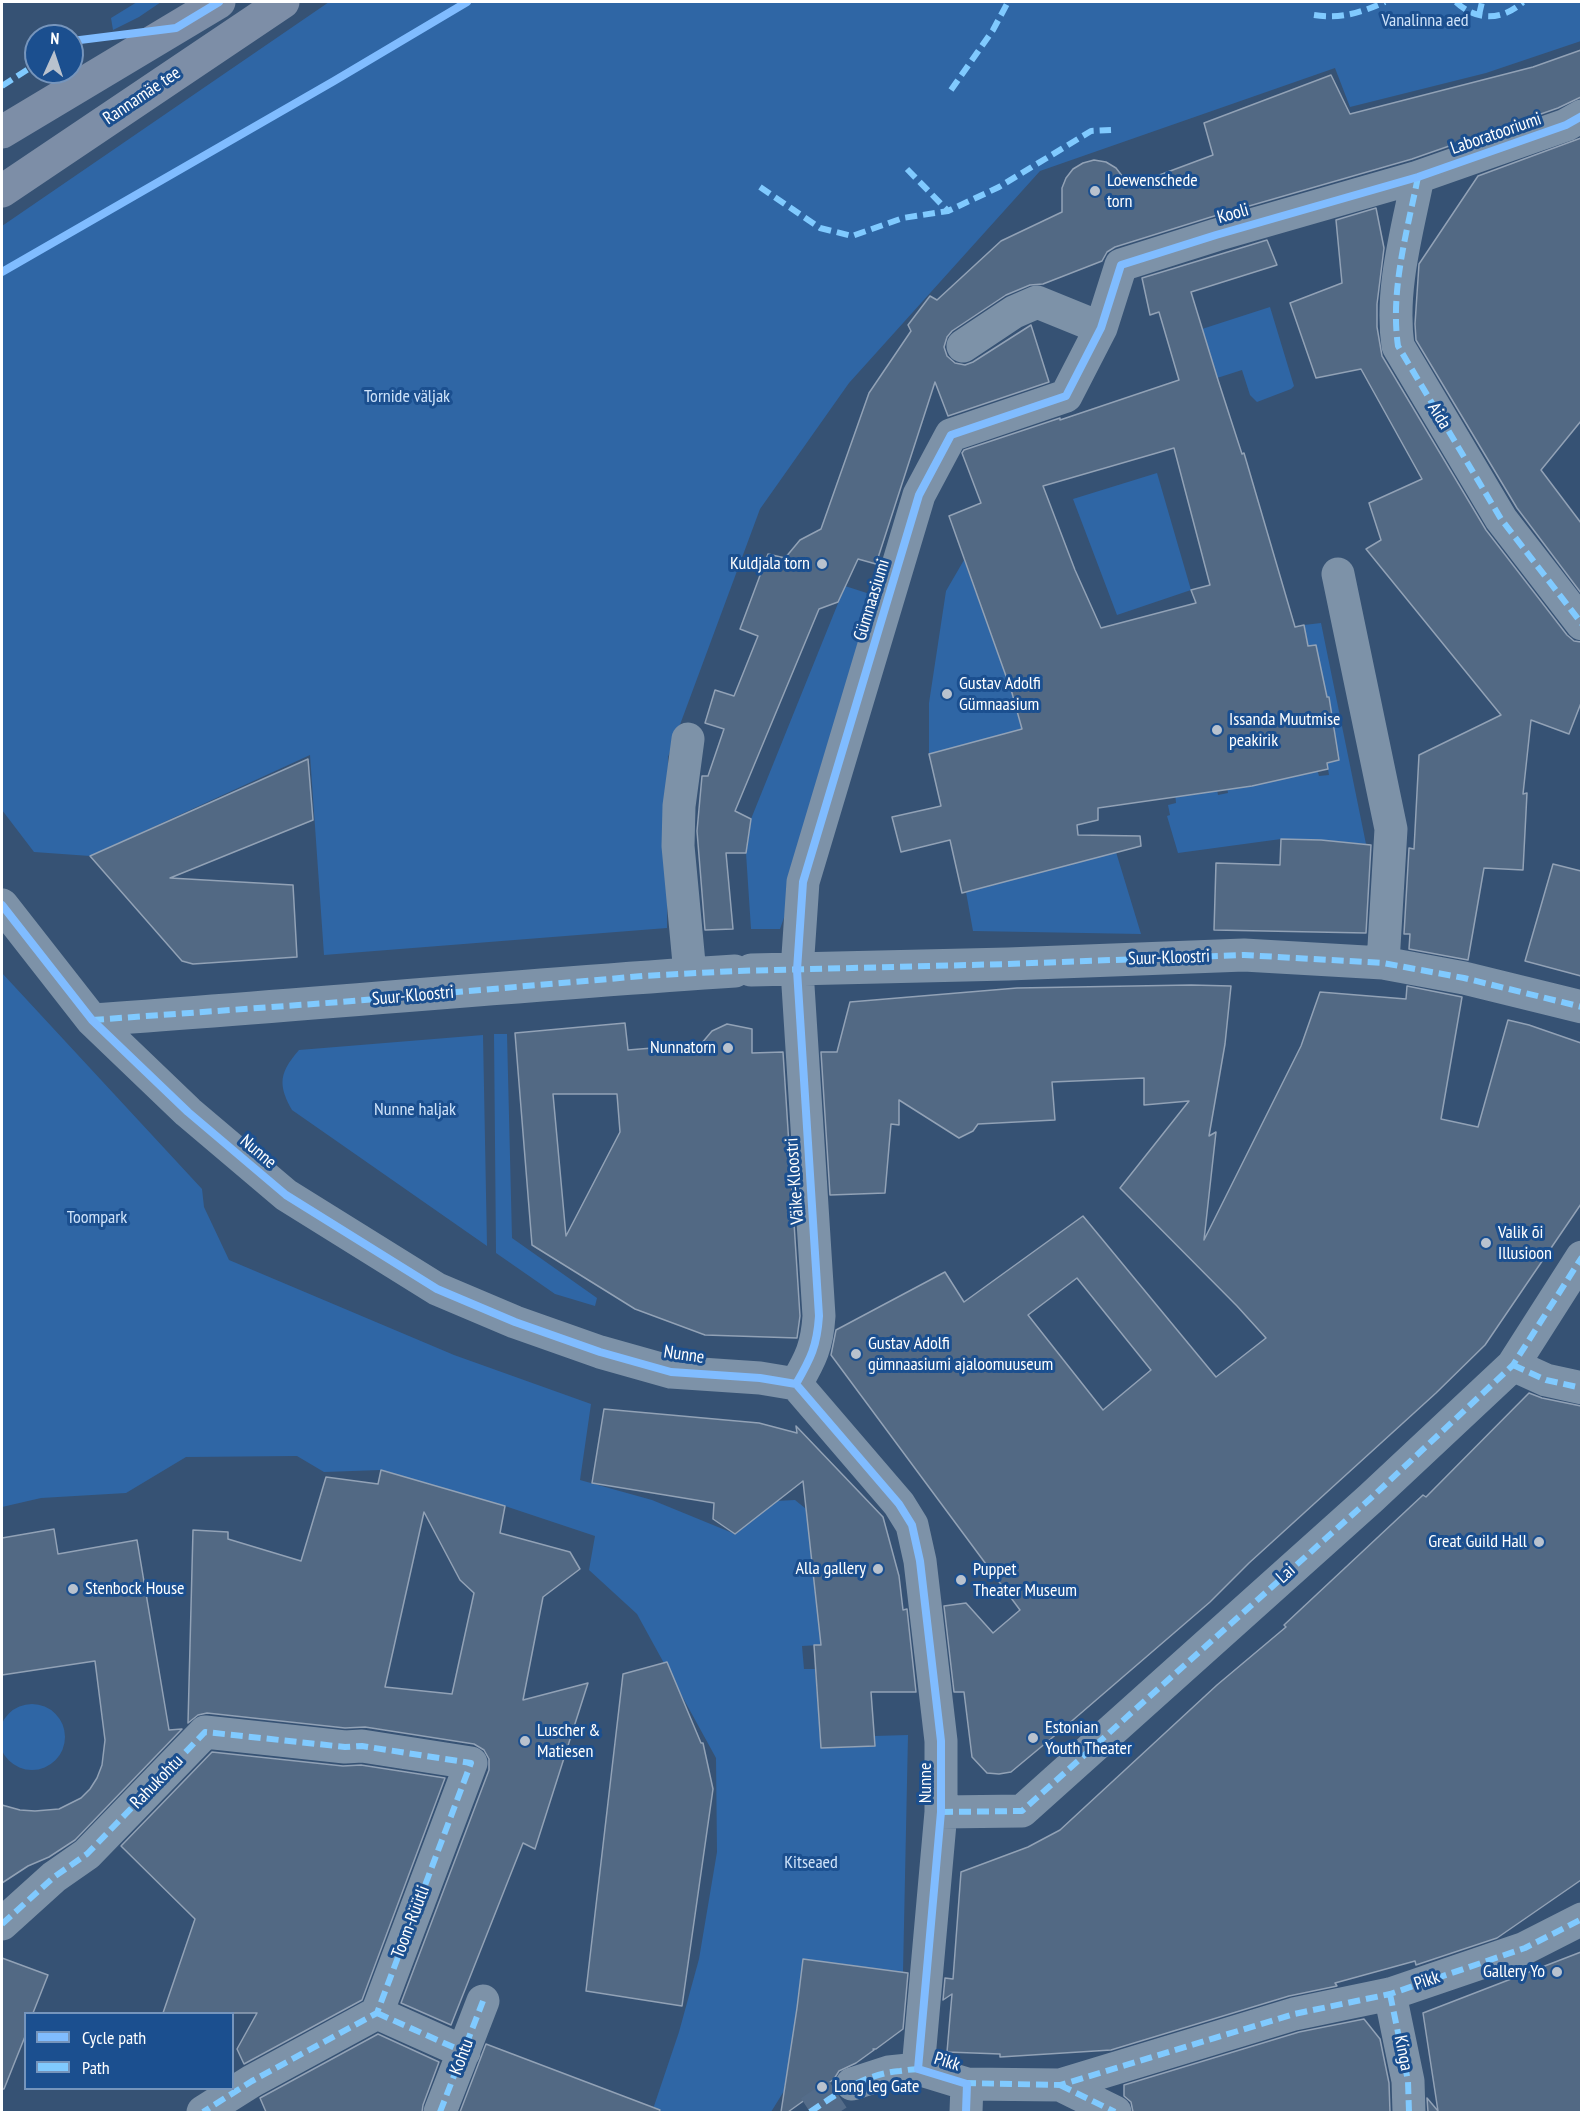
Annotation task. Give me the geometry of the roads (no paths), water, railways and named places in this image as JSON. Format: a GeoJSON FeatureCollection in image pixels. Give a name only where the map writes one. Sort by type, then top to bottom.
{"type":"FeatureCollection","features":[{"type":"Feature","properties":{"kind":"main road"},"geometry":{"type":"LineString","coordinates":[[2,132],[219,2]]}},
{"type":"Feature","properties":{"kind":"main road","name":"Rannamäe tee"},"geometry":{"type":"LineString","coordinates":[[2,191],[282,2]]}},
{"type":"Feature","properties":{"kind":"street","name":"Laboratooriumi"},"geometry":{"type":"LineString","coordinates":[[1418,177],[1566,125],[1581,116]]}},
{"type":"Feature","properties":{"kind":"street","name":"Kooli"},"geometry":{"type":"LineString","coordinates":[[1101,328],[1121,265],[1215,235],[1418,177]]}},
{"type":"Feature","properties":{"kind":"street","name":"Aida"},"geometry":{"type":"LineString","coordinates":[[1418,177],[1396,299],[1395,324],[1398,346],[1501,519],[1581,624]]}},
{"type":"Feature","properties":{"kind":"street"},"geometry":{"type":"LineString","coordinates":[[963,346],[1014,312],[1037,302],[1101,328]]}},
{"type":"Feature","properties":{"kind":"street","name":"Gümnaasiumi"},"geometry":{"type":"LineString","coordinates":[[797,970],[803,882],[920,495],[951,435],[1066,396],[1101,328]]}},
{"type":"Feature","properties":{"kind":"street"},"geometry":{"type":"LineString","coordinates":[[1338,574],[1391,829],[1383,963]]}},
{"type":"Feature","properties":{"kind":"street"},"geometry":{"type":"LineString","coordinates":[[688,739],[679,806],[678,846],[690,974]]}},
{"type":"Feature","properties":{"kind":"street","name":"Nunne"},"geometry":{"type":"LineString","coordinates":[[2,905],[92,1020],[188,1112],[286,1195],[437,1289],[515,1322],[600,1352],[671,1372],[760,1378],[796,1384],[899,1504],[912,1525],[920,1561],[941,1741],[941,1812],[918,2069]]}},
{"type":"Feature","properties":{"kind":"street","name":"Suur-Kloostri"},"geometry":{"type":"LineString","coordinates":[[92,1020],[743,971],[1244,955],[1383,963],[1464,978],[1581,1007]]}},
{"type":"Feature","properties":{"kind":"street","name":"Väike-Kloostri"},"geometry":{"type":"LineString","coordinates":[[796,1384],[813,1355],[819,1316],[797,970]]}},
{"type":"Feature","properties":{"kind":"street","name":"Lai"},"geometry":{"type":"LineString","coordinates":[[941,1812],[1022,1811],[1371,1498],[1513,1365],[1581,1257]]}},
{"type":"Feature","properties":{"kind":"street"},"geometry":{"type":"LineString","coordinates":[[1513,1365],[1546,1380],[1581,1388]]}},
{"type":"Feature","properties":{"kind":"street","name":"Rahukohtu"},"geometry":{"type":"LineString","coordinates":[[2,1924],[54,1877],[87,1854],[205,1732],[345,1747]]}},
{"type":"Feature","properties":{"kind":"street","name":"Toom-Rüütli"},"geometry":{"type":"LineString","coordinates":[[345,1747],[362,1746],[471,1763],[377,2013]]}},
{"type":"Feature","properties":{"kind":"street","name":"Pikk"},"geometry":{"type":"LineString","coordinates":[[918,2069],[966,2098],[1060,2085],[1294,2014],[1390,1994],[1525,1948],[1581,1919]]}},
{"type":"Feature","properties":{"kind":"street","name":"Kinga"},"geometry":{"type":"LineString","coordinates":[[1390,1994],[1408,2081],[1409,2112]]}},
{"type":"Feature","properties":{"kind":"street","name":"Kohtu"},"geometry":{"type":"LineString","coordinates":[[440,2112],[483,2001]]}},
{"type":"Feature","properties":{"kind":"street"},"geometry":{"type":"LineString","coordinates":[[203,2112],[252,2081],[377,2013],[464,2052]]}},
{"type":"Feature","properties":{"kind":"street"},"geometry":{"type":"LineString","coordinates":[[852,2084],[888,2072],[918,2069]]}},
{"type":"Feature","properties":{"kind":"street"},"geometry":{"type":"LineString","coordinates":[[1060,2085],[1115,2112]]}},
{"type":"Feature","properties":{"kind":"tunnel"},"geometry":{"type":"LineString","coordinates":[[810,2112],[852,2084]]}},
{"type":"Feature","properties":{"kind":"place","name":"Loewenschede torn"},"geometry":{"type":"Point","coordinates":[1095,191]}},
{"type":"Feature","properties":{"kind":"place","name":"Kuldjala torn"},"geometry":{"type":"Point","coordinates":[822,564]}},
{"type":"Feature","properties":{"kind":"place","name":"Gustav Adolfi Gümnaasium"},"geometry":{"type":"Point","coordinates":[947,694]}},
{"type":"Feature","properties":{"kind":"place","name":"Issanda Muutmise peakirik"},"geometry":{"type":"Point","coordinates":[1217,730]}},
{"type":"Feature","properties":{"kind":"place","name":"Nunnatorn"},"geometry":{"type":"Point","coordinates":[728,1048]}},
{"type":"Feature","properties":{"kind":"place","name":"Valik õi Illusioon"},"geometry":{"type":"Point","coordinates":[1486,1243]}},
{"type":"Feature","properties":{"kind":"place","name":"Gustav Adolfi gümnaasiumi ajaloomuuseum"},"geometry":{"type":"Point","coordinates":[856,1354]}},
{"type":"Feature","properties":{"kind":"place","name":"Great Guild Hall"},"geometry":{"type":"Point","coordinates":[1539,1542]}},
{"type":"Feature","properties":{"kind":"place","name":"Alla gallery"},"geometry":{"type":"Point","coordinates":[878,1569]}},
{"type":"Feature","properties":{"kind":"place","name":"Puppet Theater Museum"},"geometry":{"type":"Point","coordinates":[961,1580]}},
{"type":"Feature","properties":{"kind":"place","name":"Stenbock House"},"geometry":{"type":"Point","coordinates":[73,1589]}},
{"type":"Feature","properties":{"kind":"place","name":"Estonian Youth Theater"},"geometry":{"type":"Point","coordinates":[1033,1738]}},
{"type":"Feature","properties":{"kind":"place","name":"Luscher & Matiesen"},"geometry":{"type":"Point","coordinates":[525,1741]}},
{"type":"Feature","properties":{"kind":"place","name":"Gallery Yo"},"geometry":{"type":"Point","coordinates":[1557,1972]}},
{"type":"Feature","properties":{"kind":"place","name":"Long leg Gate"},"geometry":{"type":"Point","coordinates":[822,2087]}},
{"type":"Feature","properties":{"kind":"park label","name":"Vanalinna aed"},"geometry":{"type":"Point","coordinates":[1425,21]}},
{"type":"Feature","properties":{"kind":"park label","name":"Tornide väljak"},"geometry":{"type":"Point","coordinates":[407,397]}},
{"type":"Feature","properties":{"kind":"park label","name":"Nunne haljak"},"geometry":{"type":"Point","coordinates":[415,1110]}},
{"type":"Feature","properties":{"kind":"park label","name":"Toompark"},"geometry":{"type":"Point","coordinates":[97,1218]}},
{"type":"Feature","properties":{"kind":"park label","name":"Kitseaed"},"geometry":{"type":"Point","coordinates":[811,1863]}}]}
